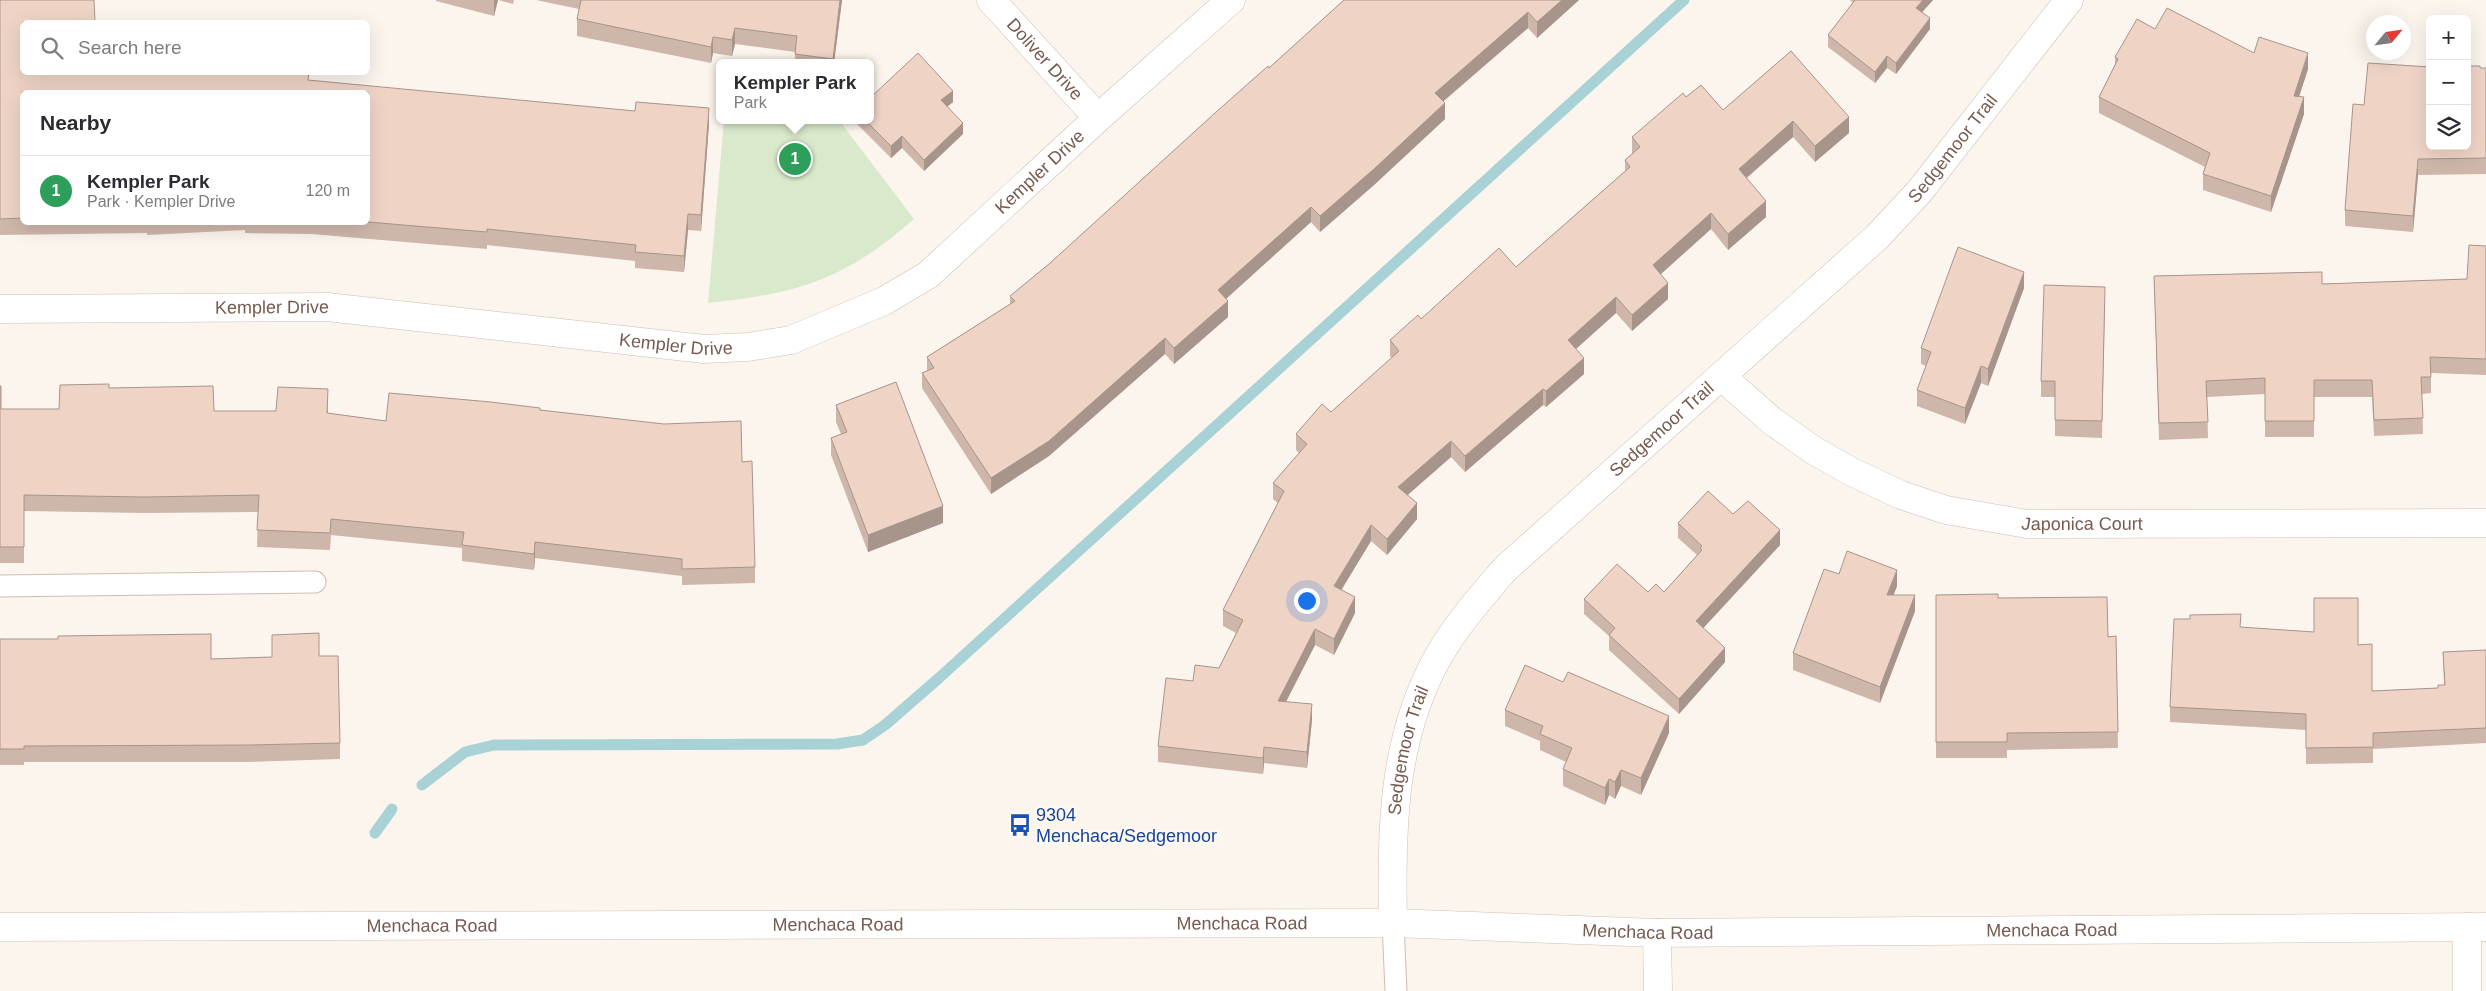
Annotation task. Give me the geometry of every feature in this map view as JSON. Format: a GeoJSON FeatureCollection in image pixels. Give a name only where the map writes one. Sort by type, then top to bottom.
{"type":"FeatureCollection","features":[{"type":"Feature","properties":{"kind":"street","name":"Doliver Drive"},"geometry":{"type":"LineString","coordinates":[[991,0],[1098,118]]}},
{"type":"Feature","properties":{"kind":"street","name":"Kempler Drive"},"geometry":{"type":"LineString","coordinates":[[0,309],[327,307],[704,349],[748,347],[791,340],[884,301],[928,275],[1098,118],[1231,0]]}},
{"type":"Feature","properties":{"kind":"street","name":"Sedgemoor Trail"},"geometry":{"type":"LineString","coordinates":[[1393,923],[1391,848],[1396,783],[1407,729],[1421,691],[1438,656],[1467,614],[1505,570],[1877,237],[1918,192],[2069,0]]}},
{"type":"Feature","properties":{"kind":"street","name":"Japonica Court"},"geometry":{"type":"LineString","coordinates":[[1721,376],[1772,421],[1813,450],[1850,472],[1901,495],[1946,510],[2027,524],[2486,523]]}},
{"type":"Feature","properties":{"kind":"street","name":"Menchaca Road"},"geometry":{"type":"LineString","coordinates":[[0,926],[1393,923],[1657,933],[2477,927]]}},
{"type":"Feature","properties":{"kind":"street"},"geometry":{"type":"LineString","coordinates":[[2467,991],[2477,927]]}},
{"type":"Feature","properties":{"kind":"street"},"geometry":{"type":"LineString","coordinates":[[1657,933],[1658,991]]}},
{"type":"Feature","properties":{"kind":"lane"},"geometry":{"type":"LineString","coordinates":[[0,586],[315,582]]}},
{"type":"Feature","properties":{"kind":"lane"},"geometry":{"type":"LineString","coordinates":[[1393,923],[1396,991]]}},
{"type":"Feature","properties":{"kind":"green space"},"geometry":{"type":"Polygon","coordinates":[[[724,124],[842,124],[914,219],[889,240],[865,256],[842,270],[819,280],[769,294],[708,303],[724,124]]]}},
{"type":"Feature","properties":{"kind":"building"},"geometry":{"type":"Polygon","coordinates":[[[0,0],[94,0],[95,20],[20,20],[20,75],[309,75],[308,80],[635,111],[636,102],[709,108],[701,215],[688,214],[684,256],[635,252],[636,245],[487,229],[487,232],[370,222],[370,90],[20,90],[20,218],[0,219],[0,0]]]}},
{"type":"Feature","properties":{"kind":"building"},"geometry":{"type":"Polygon","coordinates":[[[581,0],[840,0],[833,59],[795,54],[797,36],[735,28],[732,40],[713,37],[711,47],[577,19],[581,0]]]}},
{"type":"Feature","properties":{"kind":"building"},"geometry":{"type":"Polygon","coordinates":[[[1344,0],[1562,0],[1537,22],[1528,12],[1435,93],[1445,103],[1320,216],[1311,207],[1218,290],[1228,301],[1174,348],[1165,338],[1049,441],[991,478],[922,373],[934,368],[927,357],[1015,301],[1010,296],[1049,264],[1215,113],[1268,66],[1269,68],[1344,0]]]}},
{"type":"Feature","properties":{"kind":"building"},"geometry":{"type":"Polygon","coordinates":[[[1855,0],[1923,0],[1916,8],[1930,18],[1896,63],[1887,56],[1875,72],[1828,35],[1855,0]]]}},
{"type":"Feature","properties":{"kind":"building"},"geometry":{"type":"Polygon","coordinates":[[[2167,8],[2254,53],[2259,37],[2308,53],[2294,96],[2304,97],[2271,196],[2203,174],[2210,153],[2099,97],[2118,59],[2115,57],[2137,19],[2155,29],[2167,8]]]}},
{"type":"Feature","properties":{"kind":"building"},"geometry":{"type":"Polygon","coordinates":[[[1791,51],[1849,117],[1815,146],[1793,121],[1739,169],[1766,201],[1728,234],[1711,213],[1653,265],[1668,283],[1632,315],[1616,297],[1568,340],[1584,358],[1546,391],[1543,389],[1465,456],[1451,441],[1398,487],[1417,503],[1387,539],[1371,525],[1334,586],[1355,597],[1334,639],[1315,629],[1278,701],[1312,704],[1307,752],[1264,747],[1263,758],[1158,746],[1166,678],[1193,681],[1195,665],[1219,668],[1243,620],[1223,610],[1284,491],[1273,483],[1307,444],[1296,434],[1322,404],[1331,412],[1399,351],[1390,340],[1418,315],[1421,319],[1499,248],[1516,267],[1630,167],[1625,160],[1640,147],[1632,137],[1683,93],[1686,97],[1701,85],[1723,110],[1791,51]]]}},
{"type":"Feature","properties":{"kind":"building"},"geometry":{"type":"Polygon","coordinates":[[[918,53],[953,91],[941,100],[963,123],[924,160],[902,136],[891,146],[869,124],[874,124],[874,94],[918,53]]]}},
{"type":"Feature","properties":{"kind":"building"},"geometry":{"type":"Polygon","coordinates":[[[2368,63],[2426,67],[2426,150],[2471,150],[2471,66],[2486,68],[2486,158],[2418,159],[2413,216],[2345,210],[2353,104],[2364,105],[2368,63]]]}},
{"type":"Feature","properties":{"kind":"building"},"geometry":{"type":"Polygon","coordinates":[[[2469,245],[2486,246],[2486,359],[2430,357],[2431,377],[2421,377],[2423,418],[2374,420],[2372,380],[2314,380],[2314,421],[2265,421],[2265,378],[2206,381],[2208,422],[2159,423],[2154,276],[2322,272],[2322,284],[2467,279],[2469,245]]]}},
{"type":"Feature","properties":{"kind":"building"},"geometry":{"type":"Polygon","coordinates":[[[1958,247],[2024,272],[1988,369],[1981,366],[1965,408],[1917,390],[1931,352],[1921,348],[1958,247]]]}},
{"type":"Feature","properties":{"kind":"building"},"geometry":{"type":"Polygon","coordinates":[[[2044,285],[2105,287],[2102,421],[2055,420],[2055,381],[2041,381],[2044,285]]]}},
{"type":"Feature","properties":{"kind":"building"},"geometry":{"type":"Polygon","coordinates":[[[896,382],[943,506],[868,535],[831,438],[847,432],[836,405],[896,382]]]}},
{"type":"Feature","properties":{"kind":"building"},"geometry":{"type":"Polygon","coordinates":[[[109,384],[109,388],[213,386],[214,411],[276,411],[278,387],[328,389],[327,413],[386,421],[389,393],[491,402],[540,408],[540,410],[664,424],[741,421],[742,462],[752,461],[755,567],[682,569],[682,559],[535,542],[534,554],[462,545],[464,532],[331,519],[330,533],[257,530],[259,495],[144,497],[24,495],[24,547],[0,547],[0,386],[1,409],[59,409],[60,385],[109,384]]]}},
{"type":"Feature","properties":{"kind":"building"},"geometry":{"type":"Polygon","coordinates":[[[1708,491],[1733,514],[1748,501],[1780,530],[1696,621],[1725,648],[1679,699],[1609,635],[1615,628],[1584,599],[1617,564],[1648,592],[1656,584],[1664,592],[1702,550],[1700,548],[1702,546],[1678,523],[1708,491]]]}},
{"type":"Feature","properties":{"kind":"building"},"geometry":{"type":"Polygon","coordinates":[[[1847,551],[1897,570],[1887,595],[1915,595],[1880,687],[1793,653],[1824,569],[1839,574],[1847,551]]]}},
{"type":"Feature","properties":{"kind":"building"},"geometry":{"type":"Polygon","coordinates":[[[1998,594],[1998,598],[2107,597],[2108,637],[2116,636],[2118,732],[2007,733],[2007,742],[1936,742],[1936,595],[1998,594]]]}},
{"type":"Feature","properties":{"kind":"building"},"geometry":{"type":"Polygon","coordinates":[[[2314,598],[2358,598],[2358,645],[2372,644],[2372,691],[2438,688],[2438,685],[2445,685],[2443,652],[2486,650],[2486,728],[2373,733],[2373,747],[2306,748],[2306,714],[2170,707],[2174,619],[2190,619],[2190,615],[2241,614],[2240,627],[2314,632],[2314,598]]]}},
{"type":"Feature","properties":{"kind":"building"},"geometry":{"type":"Polygon","coordinates":[[[319,633],[319,656],[338,656],[340,743],[24,746],[24,749],[0,749],[0,639],[58,639],[58,636],[211,634],[211,659],[272,657],[272,635],[319,633]]]}},
{"type":"Feature","properties":{"kind":"building"},"geometry":{"type":"Polygon","coordinates":[[[1525,665],[1563,682],[1568,672],[1669,716],[1641,778],[1621,770],[1615,782],[1609,779],[1605,788],[1563,769],[1572,748],[1540,734],[1543,726],[1505,710],[1525,665]]]}},
{"type":"Feature","properties":{"kind":"waterway"},"geometry":{"type":"LineString","coordinates":[[422,785],[465,752],[494,745],[837,744],[863,740],[885,725],[939,678],[1684,0]]}},
{"type":"Feature","properties":{"kind":"waterway"},"geometry":{"type":"LineString","coordinates":[[375,833],[392,809]]}},
{"type":"Feature","properties":{"kind":"place","name":"Kempler Park"},"geometry":{"type":"Point","coordinates":[795,159]}},
{"type":"Feature","properties":{"kind":"place","name":"9304 Menchaca/Sedgemoor"},"geometry":{"type":"Point","coordinates":[1020,825]}}]}
